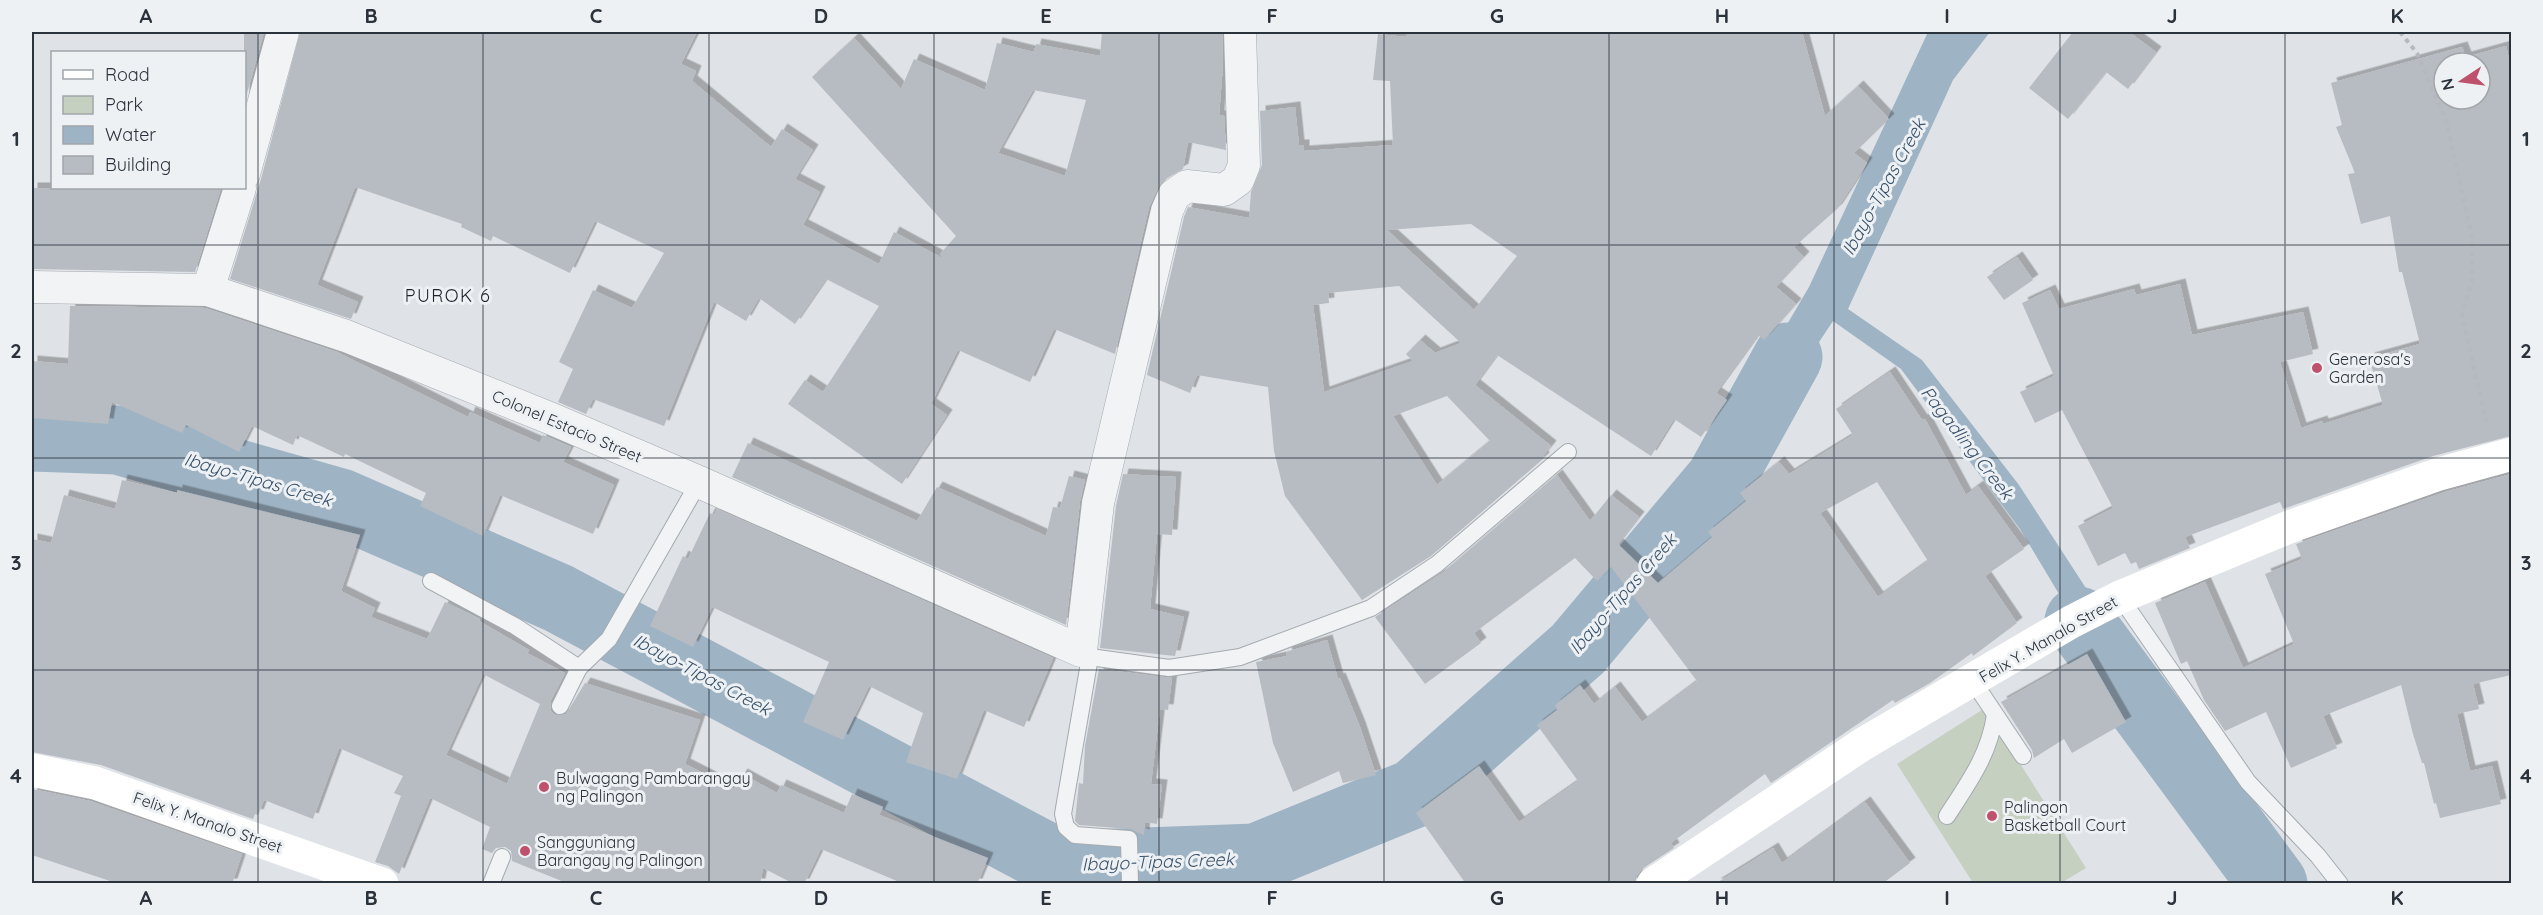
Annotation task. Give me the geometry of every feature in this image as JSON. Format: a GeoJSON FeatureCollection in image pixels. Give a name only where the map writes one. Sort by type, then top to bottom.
{"type":"FeatureCollection","features":[{"type":"Feature","properties":{"kind":"main road","name":"Felix Y. Manalo Street"},"geometry":{"type":"LineString","coordinates":[[1653,884],[1863,744],[2072,622],[2120,597],[2289,527],[2439,474],[2503,456]]}},
{"type":"Feature","properties":{"kind":"main road","name":"Felix Y. Manalo Street"},"geometry":{"type":"LineString","coordinates":[[32,770],[95,783],[382,884]]}},
{"type":"Feature","properties":{"kind":"street"},"geometry":{"type":"LineString","coordinates":[[246,167],[283,32]]}},
{"type":"Feature","properties":{"kind":"street"},"geometry":{"type":"LineString","coordinates":[[1086,654],[1098,503],[1167,211],[1174,195],[1187,186],[1224,190],[1238,180],[1244,165],[1240,32]]}},
{"type":"Feature","properties":{"kind":"street"},"geometry":{"type":"LineString","coordinates":[[208,290],[240,189]]}},
{"type":"Feature","properties":{"kind":"street","name":"Colonel Estacio Street"},"geometry":{"type":"LineString","coordinates":[[32,287],[208,290],[346,336],[552,419],[699,482],[1086,654]]}},
{"type":"Feature","properties":{"kind":"lane"},"geometry":{"type":"LineString","coordinates":[[1130,884],[1129,839],[1075,835],[1066,826],[1063,814],[1086,654],[1169,668],[1240,657],[1371,608],[1437,564],[1568,452]]}},
{"type":"Feature","properties":{"kind":"lane"},"geometry":{"type":"LineString","coordinates":[[560,706],[579,668],[609,639],[699,482]]}},
{"type":"Feature","properties":{"kind":"lane"},"geometry":{"type":"LineString","coordinates":[[431,581],[515,626],[579,668]]}},
{"type":"Feature","properties":{"kind":"lane"},"geometry":{"type":"LineString","coordinates":[[2120,597],[2248,782],[2318,856],[2340,884]]}},
{"type":"Feature","properties":{"kind":"lane"},"geometry":{"type":"LineString","coordinates":[[1973,681],[2023,756]]}},
{"type":"Feature","properties":{"kind":"lane"},"geometry":{"type":"LineString","coordinates":[[1947,816],[1971,779],[1991,740],[1995,715]]}},
{"type":"Feature","properties":{"kind":"lane"},"geometry":{"type":"LineString","coordinates":[[491,884],[502,857]]}},
{"type":"Feature","properties":{"kind":"path"},"geometry":{"type":"LineString","coordinates":[[2400,32],[2417,53],[2447,123],[2472,238],[2472,279],[2462,315],[2503,456]]}},
{"type":"Feature","properties":{"kind":"green space","name":"Palingon Basketball Court"},"geometry":{"type":"Polygon","coordinates":[[[1985,708],[2086,868],[2061,883],[1973,883],[1897,764],[1985,708]]]}},
{"type":"Feature","properties":{"kind":"water"},"geometry":{"type":"Polygon","coordinates":[[[1928,32],[1990,32],[1953,80],[1848,309],[1922,360],[2019,485],[2093,599],[2071,614],[2020,529],[1901,369],[1833,321],[1750,446],[1726,428],[1809,287],[1928,32]]]}},
{"type":"Feature","properties":{"kind":"building"},"geometry":{"type":"Polygon","coordinates":[[[244,32],[264,32],[246,97],[246,51],[244,51],[244,32]]]}},
{"type":"Feature","properties":{"kind":"building"},"geometry":{"type":"Polygon","coordinates":[[[300,32],[697,32],[681,64],[696,71],[692,81],[771,147],[782,129],[813,150],[795,179],[820,192],[803,225],[879,264],[894,232],[944,259],[940,254],[956,236],[812,77],[854,38],[901,89],[914,59],[985,90],[997,43],[1034,52],[1036,44],[1100,56],[1102,32],[1222,32],[1223,64],[1219,116],[1224,115],[1226,150],[1188,142],[1183,169],[1164,180],[1158,188],[1149,207],[1115,354],[1054,329],[1030,382],[958,350],[931,404],[947,415],[902,484],[788,404],[805,380],[823,392],[879,306],[826,279],[795,324],[759,298],[746,321],[714,302],[664,426],[593,399],[586,414],[558,402],[573,369],[559,362],[593,290],[632,308],[664,253],[595,221],[570,273],[493,236],[491,241],[461,227],[462,224],[355,187],[317,285],[358,302],[351,319],[230,279],[261,179],[300,32]],[[1033,90],[998,153],[1065,176],[1086,100],[1033,90]]]}},
{"type":"Feature","properties":{"kind":"building"},"geometry":{"type":"Polygon","coordinates":[[[1406,32],[1802,32],[1825,116],[1858,86],[1889,119],[1854,153],[1867,163],[1837,209],[1794,247],[1804,257],[1776,287],[1796,304],[1764,340],[1758,335],[1716,393],[1727,400],[1701,437],[1674,419],[1651,456],[1497,355],[1475,385],[1551,446],[1543,456],[1544,458],[1431,556],[1362,600],[1285,496],[1274,451],[1268,387],[1197,375],[1190,393],[1147,375],[1188,207],[1249,218],[1251,192],[1262,165],[1260,111],[1295,107],[1299,145],[1304,145],[1304,151],[1393,145],[1390,81],[1373,80],[1378,34],[1406,37],[1406,32]],[[1471,224],[1387,230],[1474,310],[1517,256],[1471,224]],[[1399,286],[1328,293],[1329,303],[1313,305],[1324,392],[1413,361],[1406,354],[1420,340],[1435,353],[1461,343],[1399,286]],[[1447,396],[1393,416],[1437,485],[1490,441],[1447,396]]]}},
{"type":"Feature","properties":{"kind":"building"},"geometry":{"type":"Polygon","coordinates":[[[2073,32],[2129,32],[2156,52],[2128,89],[2106,72],[2068,119],[2029,88],[2073,32]]]}},
{"type":"Feature","properties":{"kind":"building"},"geometry":{"type":"Polygon","coordinates":[[[2506,46],[2511,69],[2511,436],[2433,456],[2283,509],[2280,502],[2185,537],[2190,548],[2139,569],[2136,562],[2131,564],[2125,553],[2098,566],[2078,526],[2113,508],[2062,410],[2035,423],[2020,392],[2054,376],[2022,303],[2050,290],[2059,309],[2134,289],[2136,295],[2180,284],[2192,335],[2303,312],[2313,354],[2280,362],[2301,428],[2322,421],[2323,424],[2383,405],[2369,358],[2420,344],[2402,272],[2399,272],[2390,216],[2361,224],[2348,174],[2355,173],[2336,127],[2342,125],[2331,83],[2432,55],[2432,111],[2492,111],[2492,51],[2488,51],[2506,46]]]}},
{"type":"Feature","properties":{"kind":"building"},"geometry":{"type":"Polygon","coordinates":[[[2462,47],[2464,51],[2447,51],[2462,47]]]}},
{"type":"Feature","properties":{"kind":"building"},"geometry":{"type":"Polygon","coordinates":[[[32,188],[221,189],[195,272],[32,269],[32,188]]]}},
{"type":"Feature","properties":{"kind":"building"},"geometry":{"type":"Polygon","coordinates":[[[2017,257],[2033,280],[2004,300],[1987,277],[2017,257]]]}},
{"type":"Feature","properties":{"kind":"building"},"geometry":{"type":"Polygon","coordinates":[[[70,306],[205,308],[337,352],[468,417],[470,412],[540,443],[543,435],[571,447],[563,462],[614,485],[593,534],[500,495],[483,536],[420,506],[426,493],[345,454],[344,457],[297,435],[293,445],[252,426],[239,452],[186,425],[182,433],[112,402],[108,424],[32,418],[32,361],[68,364],[70,306]]]}},
{"type":"Feature","properties":{"kind":"building"},"geometry":{"type":"Polygon","coordinates":[[[1890,372],[1922,420],[1925,419],[1966,495],[1978,486],[2024,549],[1985,576],[2017,623],[1973,656],[1972,653],[1930,683],[1895,703],[1893,700],[1771,783],[1765,774],[1671,843],[1674,848],[1642,869],[1637,875],[1635,884],[1466,884],[1416,813],[1479,766],[1519,822],[1578,781],[1537,725],[1557,710],[1555,705],[1580,685],[1594,704],[1615,687],[1642,722],[1697,681],[1611,567],[1597,581],[1575,558],[1474,633],[1481,643],[1425,684],[1375,617],[1444,572],[1557,475],[1590,521],[1611,495],[1639,517],[1618,544],[1658,583],[1712,537],[1708,532],[1746,501],[1740,493],[1779,462],[1789,474],[1853,435],[1836,409],[1890,372]],[[1877,482],[1820,513],[1878,597],[1928,561],[1877,482]]]}},
{"type":"Feature","properties":{"kind":"building"},"geometry":{"type":"Polygon","coordinates":[[[748,443],[917,521],[937,487],[1046,536],[1053,507],[1060,508],[1069,476],[1085,480],[1080,501],[1066,625],[732,477],[748,443]]]}},
{"type":"Feature","properties":{"kind":"building"},"geometry":{"type":"Polygon","coordinates":[[[1123,474],[1176,477],[1172,535],[1157,534],[1150,609],[1184,617],[1175,656],[1100,648],[1116,506],[1123,474]]]}},
{"type":"Feature","properties":{"kind":"building"},"geometry":{"type":"Polygon","coordinates":[[[2511,474],[2511,675],[2473,684],[2479,709],[2457,714],[2470,771],[2492,766],[2501,804],[2440,818],[2413,734],[2401,685],[2323,716],[2337,748],[2291,768],[2266,712],[2225,731],[2204,700],[2187,661],[2181,664],[2155,603],[2205,582],[2243,668],[2294,644],[2265,574],[2302,559],[2296,544],[2445,492],[2511,474]]]}},
{"type":"Feature","properties":{"kind":"building"},"geometry":{"type":"Polygon","coordinates":[[[122,480],[177,493],[177,490],[360,535],[341,591],[375,608],[371,617],[427,639],[445,602],[480,619],[479,621],[529,650],[527,653],[565,673],[550,702],[551,711],[555,715],[566,714],[585,683],[700,720],[685,764],[734,789],[742,774],[777,793],[781,785],[844,813],[852,794],[883,807],[879,815],[988,858],[977,884],[904,884],[821,849],[804,884],[794,884],[763,868],[760,884],[569,884],[512,861],[511,851],[505,847],[496,848],[492,853],[482,849],[490,827],[430,798],[399,874],[388,866],[375,862],[401,796],[394,793],[403,776],[339,748],[313,819],[264,800],[258,815],[255,814],[253,819],[101,765],[32,752],[32,539],[51,543],[64,495],[115,509],[122,480]],[[483,674],[446,755],[507,784],[540,704],[483,674]]]}},
{"type":"Feature","properties":{"kind":"building"},"geometry":{"type":"Polygon","coordinates":[[[717,509],[1053,658],[1024,727],[984,710],[957,779],[906,762],[923,713],[869,686],[843,740],[803,722],[829,662],[712,607],[693,647],[650,626],[683,556],[688,559],[710,513],[714,515],[717,509]]]}},
{"type":"Feature","properties":{"kind":"building"},"geometry":{"type":"Polygon","coordinates":[[[1327,640],[1338,679],[1340,678],[1360,727],[1376,775],[1343,783],[1339,771],[1293,792],[1273,743],[1256,662],[1287,656],[1286,652],[1327,640]]]}},
{"type":"Feature","properties":{"kind":"building"},"geometry":{"type":"Polygon","coordinates":[[[2087,654],[2126,722],[2072,753],[2064,739],[2034,758],[2032,750],[2001,702],[2087,654]]]}},
{"type":"Feature","properties":{"kind":"building"},"geometry":{"type":"Polygon","coordinates":[[[1099,669],[1172,678],[1168,710],[1160,709],[1151,784],[1162,785],[1157,824],[1145,822],[1144,835],[1130,829],[1079,825],[1075,821],[1079,783],[1083,784],[1085,746],[1099,669]]]}},
{"type":"Feature","properties":{"kind":"building"},"geometry":{"type":"Polygon","coordinates":[[[32,789],[90,801],[242,854],[232,884],[119,884],[32,855],[32,789]]]}},
{"type":"Feature","properties":{"kind":"building"},"geometry":{"type":"Polygon","coordinates":[[[1865,802],[1910,863],[1882,884],[1715,884],[1773,848],[1782,863],[1865,802]]]}},
{"type":"Feature","properties":{"kind":"waterway","name":"Ibayo-Tipas Creek"},"geometry":{"type":"LineString","coordinates":[[32,437],[118,440],[340,503],[558,598],[1061,865],[1256,858],[1415,793],[1578,649],[1720,480],[1788,357]]}},
{"type":"Feature","properties":{"kind":"waterway","name":"Pagadling Creek"},"geometry":{"type":"LineString","coordinates":[[2079,621],[2273,884]]}},
{"type":"Feature","properties":{"kind":"place","name":"Generosa's Garden"},"geometry":{"type":"Point","coordinates":[2317,368]}},
{"type":"Feature","properties":{"kind":"place","name":"Bulwagang Pambarangay ng Palingon"},"geometry":{"type":"Point","coordinates":[544,787]}},
{"type":"Feature","properties":{"kind":"place","name":"Palingon Basketball Court"},"geometry":{"type":"Point","coordinates":[1992,816]}},
{"type":"Feature","properties":{"kind":"place","name":"Sangguniang Barangay ng Palingon"},"geometry":{"type":"Point","coordinates":[525,851]}},
{"type":"Feature","properties":{"kind":"district","name":"PUROK 6"},"geometry":{"type":"Point","coordinates":[448,296]}}]}
